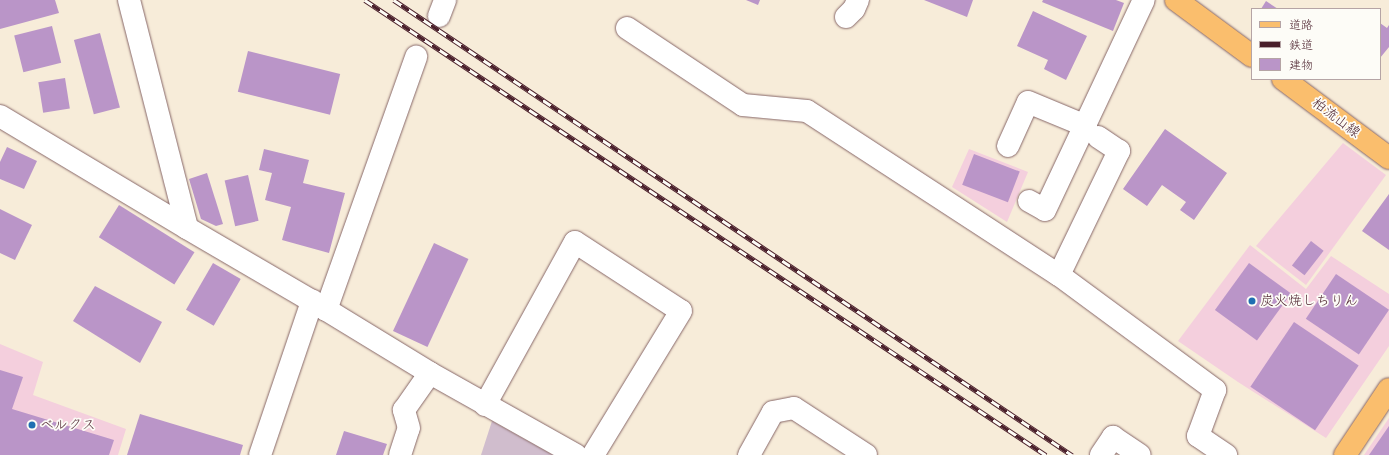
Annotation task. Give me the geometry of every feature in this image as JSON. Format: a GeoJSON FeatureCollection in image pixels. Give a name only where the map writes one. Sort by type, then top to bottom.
{"type":"FeatureCollection","features":[{"type":"Feature","properties":{"kind":"main road"},"geometry":{"type":"LineString","coordinates":[[1176,0],[1251,55]]}},
{"type":"Feature","properties":{"kind":"main road","name":"柏流山線"},"geometry":{"type":"LineString","coordinates":[[1284,80],[1389,158]]}},
{"type":"Feature","properties":{"kind":"main road"},"geometry":{"type":"LineString","coordinates":[[1345,455],[1389,389]]}},
{"type":"Feature","properties":{"kind":"street"},"geometry":{"type":"LineString","coordinates":[[129,0],[187,228]]}},
{"type":"Feature","properties":{"kind":"street"},"geometry":{"type":"LineString","coordinates":[[1028,200],[1046,210],[1092,131],[1144,0]]}},
{"type":"Feature","properties":{"kind":"street"},"geometry":{"type":"LineString","coordinates":[[627,28],[743,105],[807,111],[831,125],[1060,275],[1215,390],[1198,436],[1226,455]]}},
{"type":"Feature","properties":{"kind":"street"},"geometry":{"type":"LineString","coordinates":[[260,455],[416,57]]}},
{"type":"Feature","properties":{"kind":"street"},"geometry":{"type":"LineString","coordinates":[[1008,146],[1028,102],[1092,131],[1119,151],[1060,275]]}},
{"type":"Feature","properties":{"kind":"street"},"geometry":{"type":"LineString","coordinates":[[0,116],[430,373],[576,455]]}},
{"type":"Feature","properties":{"kind":"street"},"geometry":{"type":"LineString","coordinates":[[485,405],[575,242],[681,311],[593,455]]}},
{"type":"Feature","properties":{"kind":"street"},"geometry":{"type":"LineString","coordinates":[[400,455],[409,428],[404,410],[430,373]]}},
{"type":"Feature","properties":{"kind":"street"},"geometry":{"type":"LineString","coordinates":[[749,455],[774,412],[794,408],[866,455]]}},
{"type":"Feature","properties":{"kind":"street"},"geometry":{"type":"LineString","coordinates":[[1101,455],[1113,437],[1140,455]]}},
{"type":"Feature","properties":{"kind":"street"},"geometry":{"type":"LineString","coordinates":[[1118,455],[1120,452],[1124,455]]}},
{"type":"Feature","properties":{"kind":"shaded area"},"geometry":{"type":"Polygon","coordinates":[[[1343,143],[1386,175],[1306,285],[1256,246],[1343,143]]]}},
{"type":"Feature","properties":{"kind":"shaded area"},"geometry":{"type":"Polygon","coordinates":[[[969,149],[1028,172],[1007,222],[952,187],[969,149]]]}},
{"type":"Feature","properties":{"kind":"shaded area"},"geometry":{"type":"Polygon","coordinates":[[[1250,245],[1306,289],[1331,256],[1389,294],[1389,346],[1326,438],[1238,382],[1178,341],[1250,245]]]}},
{"type":"Feature","properties":{"kind":"shaded area"},"geometry":{"type":"Polygon","coordinates":[[[0,344],[43,362],[33,395],[126,429],[118,455],[0,455],[0,344]]]}},
{"type":"Feature","properties":{"kind":"shaded area"},"geometry":{"type":"Polygon","coordinates":[[[1389,418],[1389,455],[1364,455],[1389,418]]]}},
{"type":"Feature","properties":{"kind":"shaded area"},"geometry":{"type":"Polygon","coordinates":[[[492,421],[553,455],[481,455],[492,421]]]}},
{"type":"Feature","properties":{"kind":"building"},"geometry":{"type":"Polygon","coordinates":[[[0,0],[55,0],[59,13],[0,29],[0,0]]]}},
{"type":"Feature","properties":{"kind":"building"},"geometry":{"type":"Polygon","coordinates":[[[746,0],[760,0],[758,5],[746,0]]]}},
{"type":"Feature","properties":{"kind":"building"},"geometry":{"type":"Polygon","coordinates":[[[924,0],[973,0],[967,17],[924,0]]]}},
{"type":"Feature","properties":{"kind":"building"},"geometry":{"type":"Polygon","coordinates":[[[1043,0],[1116,0],[1124,3],[1113,31],[1042,2],[1043,0]]]}},
{"type":"Feature","properties":{"kind":"building"},"geometry":{"type":"Polygon","coordinates":[[[1266,1],[1276,8],[1262,8],[1266,1]]]}},
{"type":"Feature","properties":{"kind":"building"},"geometry":{"type":"Polygon","coordinates":[[[1033,11],[1087,36],[1066,80],[1044,69],[1048,60],[1017,46],[1033,11]]]}},
{"type":"Feature","properties":{"kind":"building"},"geometry":{"type":"Polygon","coordinates":[[[1381,24],[1387,28],[1389,25],[1389,47],[1381,57],[1381,24]]]}},
{"type":"Feature","properties":{"kind":"building"},"geometry":{"type":"Polygon","coordinates":[[[52,26],[61,63],[23,72],[14,35],[52,26]]]}},
{"type":"Feature","properties":{"kind":"building"},"geometry":{"type":"Polygon","coordinates":[[[100,33],[120,107],[94,114],[74,40],[100,33]]]}},
{"type":"Feature","properties":{"kind":"building"},"geometry":{"type":"Polygon","coordinates":[[[248,51],[340,74],[330,115],[238,92],[248,51]]]}},
{"type":"Feature","properties":{"kind":"building"},"geometry":{"type":"Polygon","coordinates":[[[65,78],[70,109],[43,113],[38,82],[65,78]]]}},
{"type":"Feature","properties":{"kind":"building"},"geometry":{"type":"Polygon","coordinates":[[[1165,129],[1227,173],[1194,220],[1180,210],[1186,202],[1162,185],[1147,206],[1123,189],[1165,129]]]}},
{"type":"Feature","properties":{"kind":"building"},"geometry":{"type":"Polygon","coordinates":[[[7,147],[37,161],[24,189],[0,179],[0,162],[7,147]]]}},
{"type":"Feature","properties":{"kind":"building"},"geometry":{"type":"Polygon","coordinates":[[[264,149],[309,160],[303,183],[345,193],[329,253],[282,240],[291,207],[265,200],[272,173],[259,170],[264,149]]]}},
{"type":"Feature","properties":{"kind":"building"},"geometry":{"type":"Polygon","coordinates":[[[974,154],[1020,172],[1008,202],[962,185],[974,154]]]}},
{"type":"Feature","properties":{"kind":"building"},"geometry":{"type":"Polygon","coordinates":[[[207,173],[223,224],[216,226],[201,219],[189,179],[207,173]]]}},
{"type":"Feature","properties":{"kind":"building"},"geometry":{"type":"Polygon","coordinates":[[[248,175],[259,221],[235,226],[225,180],[248,175]]]}},
{"type":"Feature","properties":{"kind":"building"},"geometry":{"type":"Polygon","coordinates":[[[1389,194],[1389,250],[1362,231],[1389,194]]]}},
{"type":"Feature","properties":{"kind":"building"},"geometry":{"type":"Polygon","coordinates":[[[119,205],[194,252],[174,284],[99,237],[119,205]]]}},
{"type":"Feature","properties":{"kind":"building"},"geometry":{"type":"Polygon","coordinates":[[[0,209],[32,225],[15,260],[0,253],[0,209]]]}},
{"type":"Feature","properties":{"kind":"building"},"geometry":{"type":"Polygon","coordinates":[[[1311,241],[1324,251],[1305,275],[1292,265],[1311,241]]]}},
{"type":"Feature","properties":{"kind":"building"},"geometry":{"type":"Polygon","coordinates":[[[434,243],[468,259],[427,347],[393,331],[434,243]]]}},
{"type":"Feature","properties":{"kind":"building"},"geometry":{"type":"Polygon","coordinates":[[[213,263],[241,279],[214,326],[186,310],[213,263]]]}},
{"type":"Feature","properties":{"kind":"building","name":"炭火焼しちりん"},"geometry":{"type":"Polygon","coordinates":[[[1249,263],[1291,294],[1257,340],[1215,310],[1249,263]]]}},
{"type":"Feature","properties":{"kind":"building"},"geometry":{"type":"Polygon","coordinates":[[[1336,274],[1389,310],[1359,355],[1306,319],[1336,274]]]}},
{"type":"Feature","properties":{"kind":"building"},"geometry":{"type":"Polygon","coordinates":[[[95,286],[162,322],[140,363],[73,321],[95,286]]]}},
{"type":"Feature","properties":{"kind":"building"},"geometry":{"type":"Polygon","coordinates":[[[1294,322],[1359,366],[1315,430],[1250,387],[1294,322]]]}},
{"type":"Feature","properties":{"kind":"building","name":"ベルクス"},"geometry":{"type":"Polygon","coordinates":[[[0,370],[23,377],[12,409],[114,440],[109,455],[0,455],[0,370]]]}},
{"type":"Feature","properties":{"kind":"building"},"geometry":{"type":"Polygon","coordinates":[[[140,414],[243,445],[240,455],[127,455],[140,414]]]}},
{"type":"Feature","properties":{"kind":"building"},"geometry":{"type":"Polygon","coordinates":[[[1389,426],[1389,455],[1369,455],[1389,426]]]}},
{"type":"Feature","properties":{"kind":"building"},"geometry":{"type":"Polygon","coordinates":[[[344,431],[387,444],[383,455],[336,455],[344,431]]]}},
{"type":"Feature","properties":{"kind":"railway"},"geometry":{"type":"LineString","coordinates":[[365,0],[1046,455]]}},
{"type":"Feature","properties":{"kind":"railway"},"geometry":{"type":"LineString","coordinates":[[394,0],[1072,455]]}},
{"type":"Feature","properties":{"kind":"place","name":"炭火焼しちりん"},"geometry":{"type":"Point","coordinates":[1252,301]}},
{"type":"Feature","properties":{"kind":"place","name":"ベルクス"},"geometry":{"type":"Point","coordinates":[32,425]}}]}
